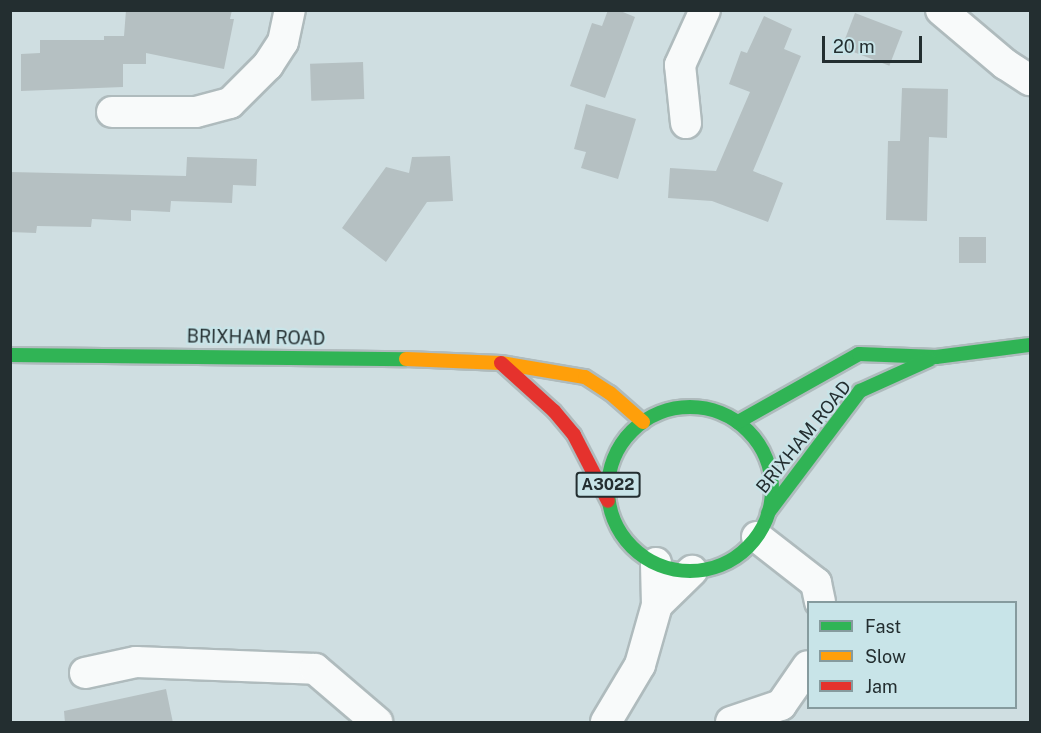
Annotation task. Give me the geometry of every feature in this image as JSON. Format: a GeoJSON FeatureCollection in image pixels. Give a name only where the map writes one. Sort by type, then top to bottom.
{"type":"FeatureCollection","features":[{"type":"Feature","properties":{"kind":"main road","name":"BRIXHAM ROAD"},"geometry":{"type":"LineString","coordinates":[[738,422],[859,354],[936,357],[1030,345]]}},
{"type":"Feature","properties":{"kind":"main road","name":"BRIXHAM ROAD"},"geometry":{"type":"LineString","coordinates":[[10,355],[256,356],[501,363],[585,377],[610,393],[643,422]]}},
{"type":"Feature","properties":{"kind":"main road","name":"BRIXHAM ROAD"},"geometry":{"type":"LineString","coordinates":[[501,363],[554,411],[574,435],[624,538],[638,553],[668,569],[692,571],[725,563],[762,525],[860,391],[936,357]]}},
{"type":"Feature","properties":{"kind":"main road","name":"BRIXHAM ROAD"},"geometry":{"type":"LineString","coordinates":[[608,501],[611,465],[619,448],[643,422],[657,413],[690,407],[723,414],[738,422],[758,444],[770,473],[771,493],[762,525]]}},
{"type":"Feature","properties":{"kind":"street"},"geometry":{"type":"LineString","coordinates":[[112,112],[196,112],[230,103],[268,65],[283,42],[290,10]]}},
{"type":"Feature","properties":{"kind":"street"},"geometry":{"type":"LineString","coordinates":[[686,123],[680,65],[705,10]]}},
{"type":"Feature","properties":{"kind":"street"},"geometry":{"type":"LineString","coordinates":[[940,10],[1005,64],[1030,81]]}},
{"type":"Feature","properties":{"kind":"street"},"geometry":{"type":"LineString","coordinates":[[762,525],[816,583],[820,601]]}},
{"type":"Feature","properties":{"kind":"street"},"geometry":{"type":"LineString","coordinates":[[618,719],[640,665],[657,605],[656,563]]}},
{"type":"Feature","properties":{"kind":"street"},"geometry":{"type":"LineString","coordinates":[[657,605],[692,571]]}},
{"type":"Feature","properties":{"kind":"street"},"geometry":{"type":"LineString","coordinates":[[85,673],[136,662],[315,669],[377,723]]}},
{"type":"Feature","properties":{"kind":"street"},"geometry":{"type":"LineString","coordinates":[[731,723],[780,705],[807,667]]}},
{"type":"Feature","properties":{"kind":"building"},"geometry":{"type":"Polygon","coordinates":[[[126,10],[232,10],[230,19],[234,19],[224,69],[146,53],[146,64],[123,64],[123,87],[21,91],[21,54],[40,53],[40,40],[104,40],[104,36],[124,36],[126,10]]]}},
{"type":"Feature","properties":{"kind":"building"},"geometry":{"type":"Polygon","coordinates":[[[608,10],[618,10],[635,17],[605,98],[570,86],[592,23],[602,26],[608,10]]]}},
{"type":"Feature","properties":{"kind":"building"},"geometry":{"type":"Polygon","coordinates":[[[855,13],[903,31],[889,66],[842,48],[855,13]]]}},
{"type":"Feature","properties":{"kind":"building"},"geometry":{"type":"Polygon","coordinates":[[[764,16],[792,29],[784,49],[801,56],[753,171],[783,183],[768,222],[712,201],[668,198],[670,168],[716,171],[750,92],[729,84],[741,51],[747,53],[764,16]]]}},
{"type":"Feature","properties":{"kind":"building"},"geometry":{"type":"Polygon","coordinates":[[[363,62],[364,99],[311,101],[310,64],[363,62]]]}},
{"type":"Feature","properties":{"kind":"building"},"geometry":{"type":"Polygon","coordinates":[[[902,88],[948,89],[947,138],[929,137],[927,221],[886,220],[888,141],[900,141],[902,88]]]}},
{"type":"Feature","properties":{"kind":"building"},"geometry":{"type":"Polygon","coordinates":[[[586,104],[636,119],[618,179],[581,168],[586,152],[574,149],[586,104]]]}},
{"type":"Feature","properties":{"kind":"building"},"geometry":{"type":"Polygon","coordinates":[[[450,156],[453,201],[427,202],[386,262],[342,228],[386,167],[409,173],[412,157],[450,156]]]}},
{"type":"Feature","properties":{"kind":"building"},"geometry":{"type":"Polygon","coordinates":[[[187,157],[257,159],[256,186],[233,185],[232,203],[171,201],[170,212],[131,210],[131,221],[92,219],[91,227],[37,226],[36,233],[10,232],[10,172],[186,176],[187,157]]]}},
{"type":"Feature","properties":{"kind":"building"},"geometry":{"type":"Polygon","coordinates":[[[959,237],[986,237],[986,263],[959,263],[959,237]]]}},
{"type":"Feature","properties":{"kind":"building"},"geometry":{"type":"Polygon","coordinates":[[[166,689],[173,723],[65,723],[64,711],[166,689]]]}},
{"type":"Feature","properties":{"kind":"traffic: fast"},"geometry":{"type":"LineString","coordinates":[[738,422],[859,354],[936,357],[1030,345]]}},
{"type":"Feature","properties":{"kind":"traffic: fast"},"geometry":{"type":"LineString","coordinates":[[10,355],[406,359]]}},
{"type":"Feature","properties":{"kind":"traffic: fast"},"geometry":{"type":"LineString","coordinates":[[768,513],[860,391],[929,360]]}},
{"type":"Feature","properties":{"kind":"traffic: fast"},"geometry":{"type":"LineString","coordinates":[[690,407],[721,414],[748,431],[765,458],[772,489],[765,520],[748,547],[721,564],[690,571],[659,564],[632,547],[615,520],[608,489],[615,458],[632,431],[659,414],[690,407]]}},
{"type":"Feature","properties":{"kind":"traffic: slow"},"geometry":{"type":"LineString","coordinates":[[406,359],[501,363],[585,377],[610,393],[643,422]]}},
{"type":"Feature","properties":{"kind":"traffic: jam"},"geometry":{"type":"LineString","coordinates":[[501,363],[554,411],[574,435],[608,501]]}}]}
